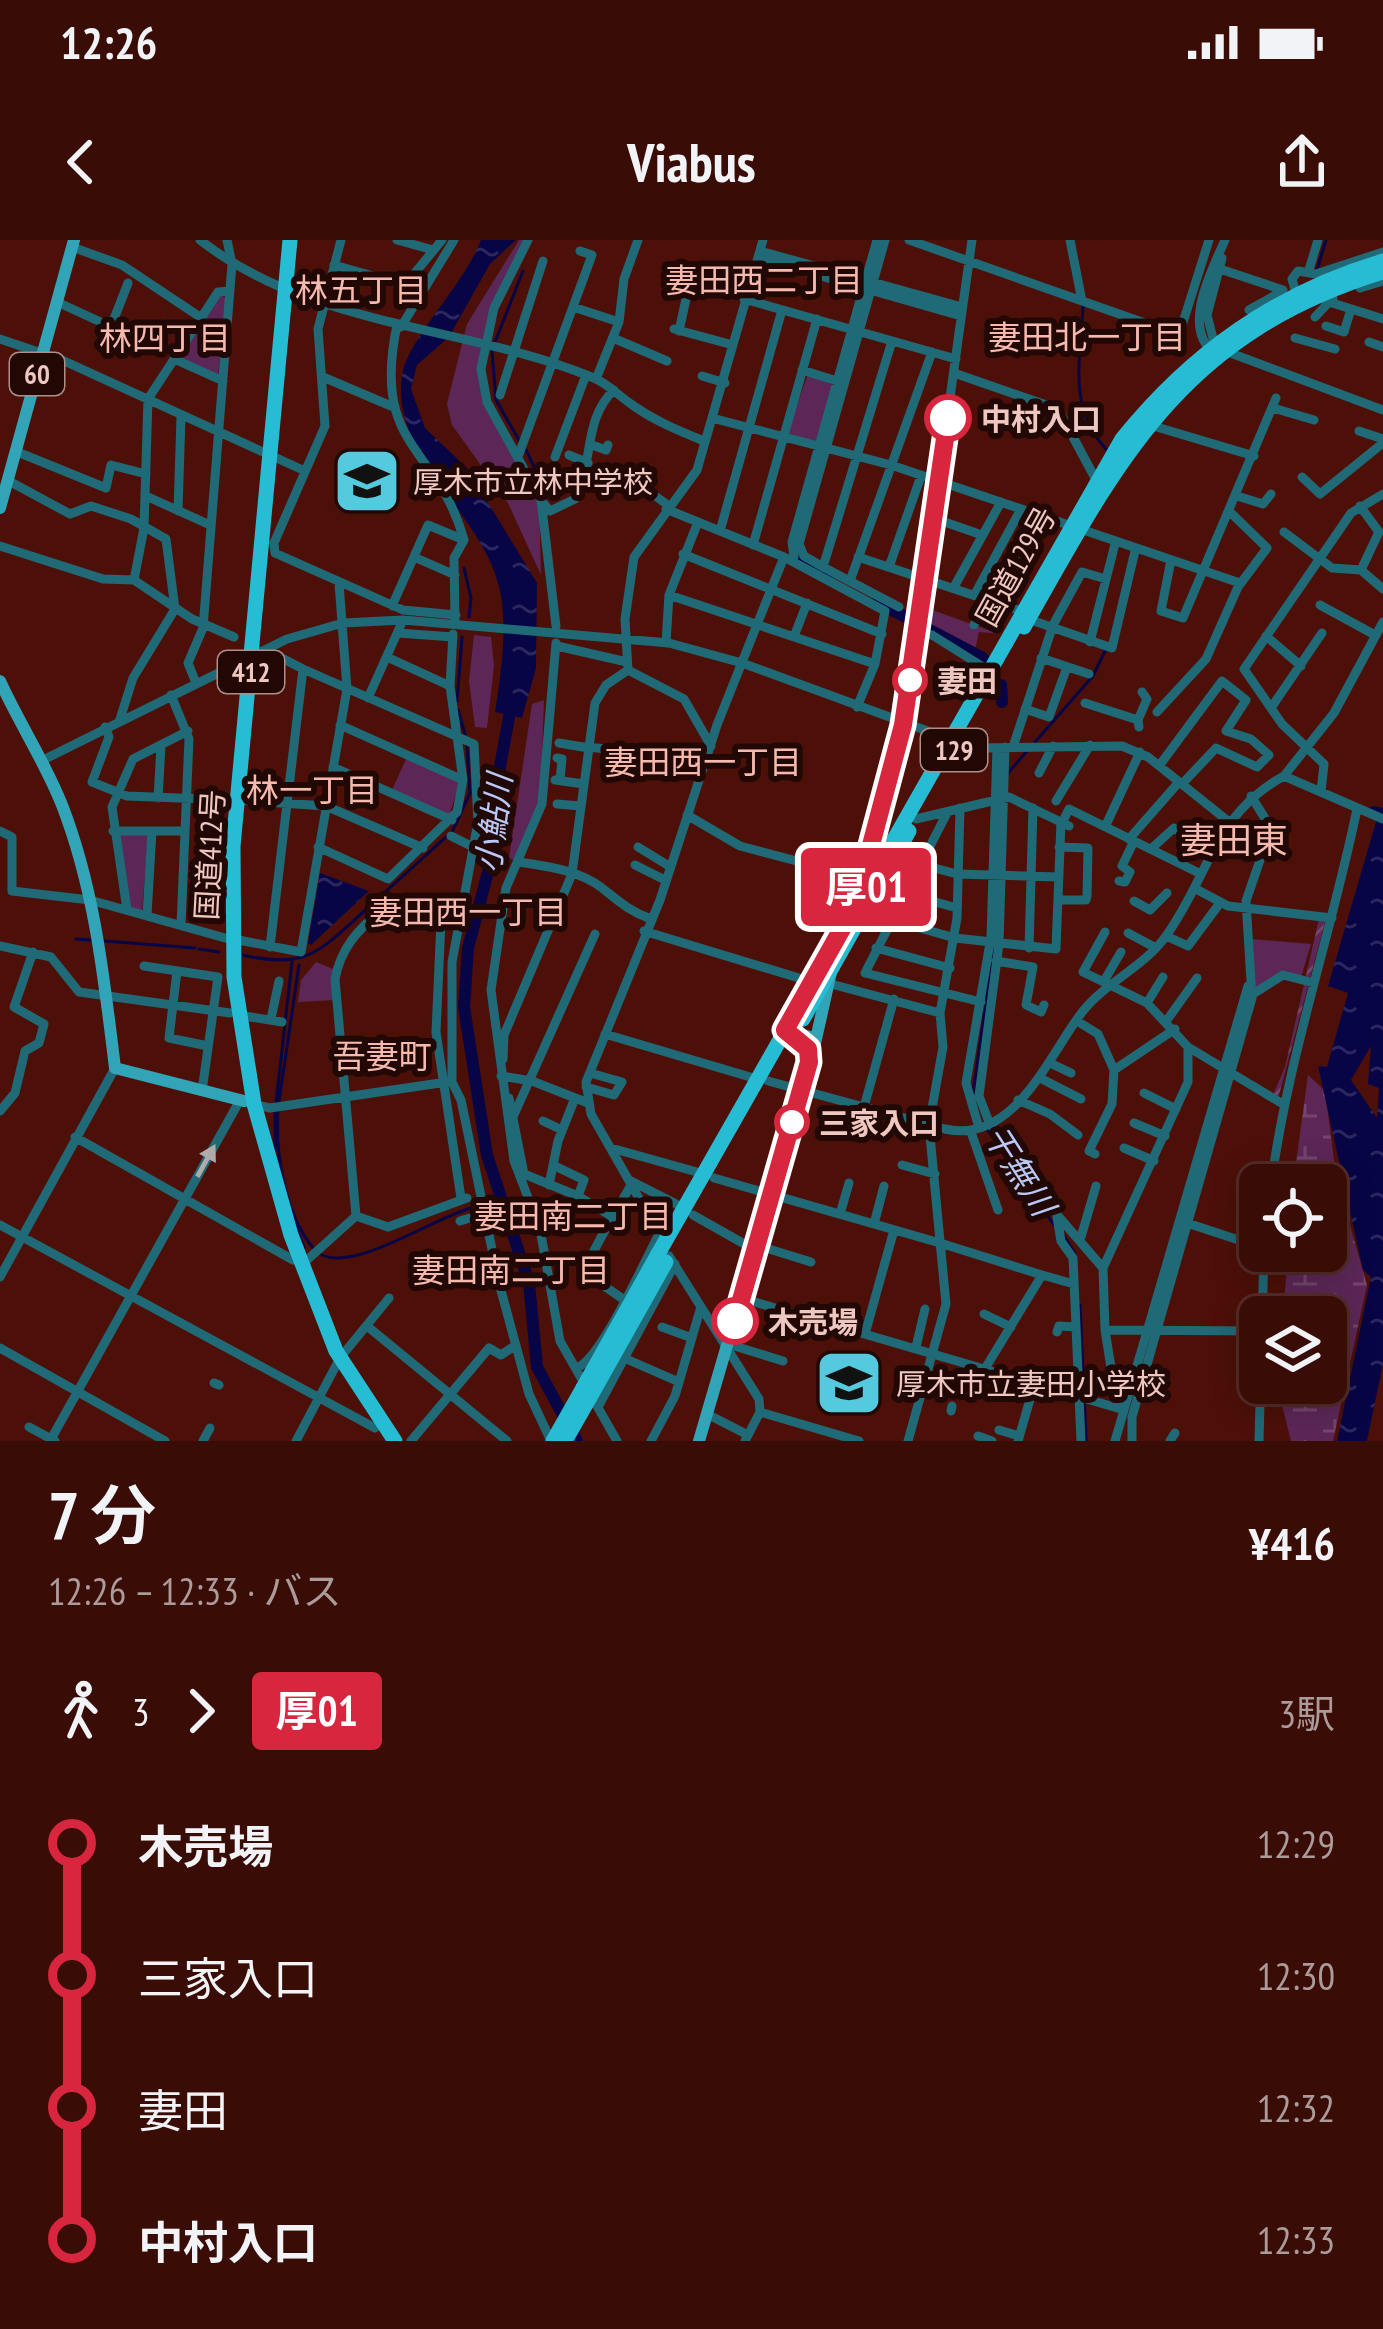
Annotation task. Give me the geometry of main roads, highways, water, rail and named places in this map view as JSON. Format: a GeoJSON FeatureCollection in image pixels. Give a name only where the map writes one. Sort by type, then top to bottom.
{"type":"FeatureCollection","features":[{"type":"Feature","properties":{"kind":"highway","name":"国道412号"},"geometry":{"type":"LineString","coordinates":[[286,240],[234,800],[227,1013],[262,1173],[302,1259],[339,1364],[380,1435]]}},
{"type":"Feature","properties":{"kind":"highway","name":"国道129号"},"geometry":{"type":"LineString","coordinates":[[791,1033],[865,879],[953,742],[1073,528],[1095,478],[1152,402],[1216,350],[1300,296],[1383,261]]}},
{"type":"Feature","properties":{"kind":"highway","name":"国道129号"},"geometry":{"type":"LineString","coordinates":[[1300,296],[1383,277]]}},
{"type":"Feature","properties":{"kind":"highway","name":"国道129号"},"geometry":{"type":"LineString","coordinates":[[1073,528],[1147,424],[1216,350]]}},
{"type":"Feature","properties":{"kind":"highway","name":"国道129号"},"geometry":{"type":"LineString","coordinates":[[565,1441],[763,1080],[831,977],[916,819],[988,670],[1025,615]]}},
{"type":"Feature","properties":{"kind":"highway","name":"国道129号"},"geometry":{"type":"LineString","coordinates":[[547,1438],[665,1253]]}},
{"type":"Feature","properties":{"kind":"highway","name":"国道412号"},"geometry":{"type":"LineString","coordinates":[[339,1364],[395,1441]]}},
{"type":"Feature","properties":{"kind":"main road","name":"60"},"geometry":{"type":"LineString","coordinates":[[0,508],[6,472],[73,243]]}},
{"type":"Feature","properties":{"kind":"main road"},"geometry":{"type":"LineString","coordinates":[[0,681],[67,820],[98,940],[116,1068],[246,1102]]}},
{"type":"Feature","properties":{"kind":"main road"},"geometry":{"type":"LineString","coordinates":[[699,1441],[831,977]]}},
{"type":"Feature","properties":{"kind":"main road"},"geometry":{"type":"LineString","coordinates":[[791,1033],[810,1036],[814,1048]]}},
{"type":"Feature","properties":{"kind":"main road"},"geometry":{"type":"LineString","coordinates":[[791,1033],[808,1049],[809,1062]]}},
{"type":"Feature","properties":{"kind":"water"},"geometry":{"type":"Polygon","coordinates":[[[481,240],[516,240],[490,264],[449,337],[417,365],[411,389],[425,428],[467,468],[537,583],[536,668],[522,718],[495,712],[503,630],[498,583],[473,532],[422,457],[402,404],[406,361],[481,240]]]}},
{"type":"Feature","properties":{"kind":"water"},"geometry":{"type":"Polygon","coordinates":[[[1383,808],[1383,1364],[1367,1441],[1337,1441],[1371,1277],[1363,1270],[1347,1197],[1347,1164],[1340,1164],[1318,1066],[1327,1067],[1348,993],[1328,986],[1378,815],[1365,809],[1383,808]],[[1371,1046],[1351,1080],[1377,1118],[1379,1088],[1368,1084],[1371,1046]]]}},
{"type":"Feature","properties":{"kind":"water"},"geometry":{"type":"Polygon","coordinates":[[[320,873],[369,891],[311,945],[308,943],[320,873]]]}},
{"type":"Feature","properties":{"kind":"waterway"},"geometry":{"type":"LineString","coordinates":[[1317,270],[1326,240]]}},
{"type":"Feature","properties":{"kind":"waterway"},"geometry":{"type":"LineString","coordinates":[[495,342],[523,271]]}},
{"type":"Feature","properties":{"kind":"waterway"},"geometry":{"type":"LineString","coordinates":[[1083,306],[1081,399],[1106,449]]}},
{"type":"Feature","properties":{"kind":"waterway"},"geometry":{"type":"LineString","coordinates":[[492,351],[496,400],[520,442]]}},
{"type":"Feature","properties":{"kind":"waterway"},"geometry":{"type":"LineString","coordinates":[[526,450],[547,494]]}},
{"type":"Feature","properties":{"kind":"waterway","name":"干無川"},"geometry":{"type":"LineString","coordinates":[[802,561],[828,575]]}},
{"type":"Feature","properties":{"kind":"waterway"},"geometry":{"type":"LineString","coordinates":[[464,568],[471,598],[469,617]]}},
{"type":"Feature","properties":{"kind":"waterway","name":"干無川"},"geometry":{"type":"LineString","coordinates":[[877,602],[913,621]]}},
{"type":"Feature","properties":{"kind":"waterway","name":"干無川"},"geometry":{"type":"LineString","coordinates":[[924,627],[983,658]]}},
{"type":"Feature","properties":{"kind":"waterway"},"geometry":{"type":"LineString","coordinates":[[457,701],[462,637]]}},
{"type":"Feature","properties":{"kind":"waterway"},"geometry":{"type":"LineString","coordinates":[[1035,742],[1093,676],[1105,651]]}},
{"type":"Feature","properties":{"kind":"waterway","name":"干無川"},"geometry":{"type":"LineString","coordinates":[[1001,685],[1002,702]]}},
{"type":"Feature","properties":{"kind":"waterway","name":"小鮎川"},"geometry":{"type":"LineString","coordinates":[[512,701],[499,772],[498,834],[468,948],[464,1007],[487,1155],[529,1283],[537,1367],[577,1441]]}},
{"type":"Feature","properties":{"kind":"waterway"},"geometry":{"type":"LineString","coordinates":[[458,710],[465,734]]}},
{"type":"Feature","properties":{"kind":"waterway"},"geometry":{"type":"LineString","coordinates":[[452,832],[470,793],[467,745]]}},
{"type":"Feature","properties":{"kind":"waterway"},"geometry":{"type":"LineString","coordinates":[[1008,773],[1028,750]]}},
{"type":"Feature","properties":{"kind":"waterway"},"geometry":{"type":"LineString","coordinates":[[372,904],[446,837]]}},
{"type":"Feature","properties":{"kind":"waterway"},"geometry":{"type":"LineString","coordinates":[[242,955],[284,960],[313,953],[369,907]]}},
{"type":"Feature","properties":{"kind":"waterway"},"geometry":{"type":"LineString","coordinates":[[76,939],[91,940]]}},
{"type":"Feature","properties":{"kind":"waterway"},"geometry":{"type":"LineString","coordinates":[[104,941],[195,948]]}},
{"type":"Feature","properties":{"kind":"waterway"},"geometry":{"type":"LineString","coordinates":[[199,949],[219,952]]}},
{"type":"Feature","properties":{"kind":"waterway","name":"干無川"},"geometry":{"type":"LineString","coordinates":[[973,1093],[994,949]]}},
{"type":"Feature","properties":{"kind":"waterway"},"geometry":{"type":"LineString","coordinates":[[276,1103],[292,962]]}},
{"type":"Feature","properties":{"kind":"waterway"},"geometry":{"type":"LineString","coordinates":[[279,1101],[299,965]]}},
{"type":"Feature","properties":{"kind":"waterway"},"geometry":{"type":"LineString","coordinates":[[278,1110],[284,1183],[296,1219],[314,1249]]}},
{"type":"Feature","properties":{"kind":"waterway"},"geometry":{"type":"LineString","coordinates":[[275,1112],[275,1151]]}},
{"type":"Feature","properties":{"kind":"waterway","name":"干無川"},"geometry":{"type":"LineString","coordinates":[[987,1129],[1054,1225]]}},
{"type":"Feature","properties":{"kind":"waterway"},"geometry":{"type":"LineString","coordinates":[[486,1205],[499,1203]]}},
{"type":"Feature","properties":{"kind":"waterway"},"geometry":{"type":"LineString","coordinates":[[322,1255],[337,1258],[375,1250],[471,1208]]}},
{"type":"Feature","properties":{"kind":"waterway"},"geometry":{"type":"LineString","coordinates":[[295,1223],[304,1248]]}},
{"type":"Feature","properties":{"kind":"waterway","name":"干無川"},"geometry":{"type":"LineString","coordinates":[[1064,1236],[1075,1254]]}},
{"type":"Feature","properties":{"kind":"waterway","name":"干無川"},"geometry":{"type":"LineString","coordinates":[[1080,1305],[1086,1441]]}},
{"type":"Feature","properties":{"kind":"place","name":"中村入口"},"geometry":{"type":"Point","coordinates":[948,418]}},
{"type":"Feature","properties":{"kind":"place","name":"厚木市立林中学校"},"geometry":{"type":"Point","coordinates":[367,481]}},
{"type":"Feature","properties":{"kind":"place","name":"妻田"},"geometry":{"type":"Point","coordinates":[910,680]}},
{"type":"Feature","properties":{"kind":"place","name":"三家入口"},"geometry":{"type":"Point","coordinates":[792,1122]}},
{"type":"Feature","properties":{"kind":"place","name":"木売場"},"geometry":{"type":"Point","coordinates":[735,1321]}},
{"type":"Feature","properties":{"kind":"place","name":"厚木市立妻田小学校"},"geometry":{"type":"Point","coordinates":[849,1383]}},
{"type":"Feature","properties":{"kind":"district","name":"妻田西二丁目"},"geometry":{"type":"Point","coordinates":[764,279]}},
{"type":"Feature","properties":{"kind":"district","name":"林五丁目"},"geometry":{"type":"Point","coordinates":[361,289]}},
{"type":"Feature","properties":{"kind":"district","name":"妻田北一丁目"},"geometry":{"type":"Point","coordinates":[1087,336]}},
{"type":"Feature","properties":{"kind":"district","name":"林四丁目"},"geometry":{"type":"Point","coordinates":[165,337]}},
{"type":"Feature","properties":{"kind":"district","name":"妻田西一丁目"},"geometry":{"type":"Point","coordinates":[703,761]}},
{"type":"Feature","properties":{"kind":"district","name":"林一丁目"},"geometry":{"type":"Point","coordinates":[312,789]}},
{"type":"Feature","properties":{"kind":"district","name":"妻田東"},"geometry":{"type":"Point","coordinates":[1234,839]}},
{"type":"Feature","properties":{"kind":"district","name":"妻田西一丁目"},"geometry":{"type":"Point","coordinates":[468,911]}},
{"type":"Feature","properties":{"kind":"district","name":"吾妻町"},"geometry":{"type":"Point","coordinates":[382,1055]}},
{"type":"Feature","properties":{"kind":"district","name":"妻田南二丁目"},"geometry":{"type":"Point","coordinates":[573,1215]}},
{"type":"Feature","properties":{"kind":"district","name":"妻田南二丁目"},"geometry":{"type":"Point","coordinates":[511,1269]}}]}
